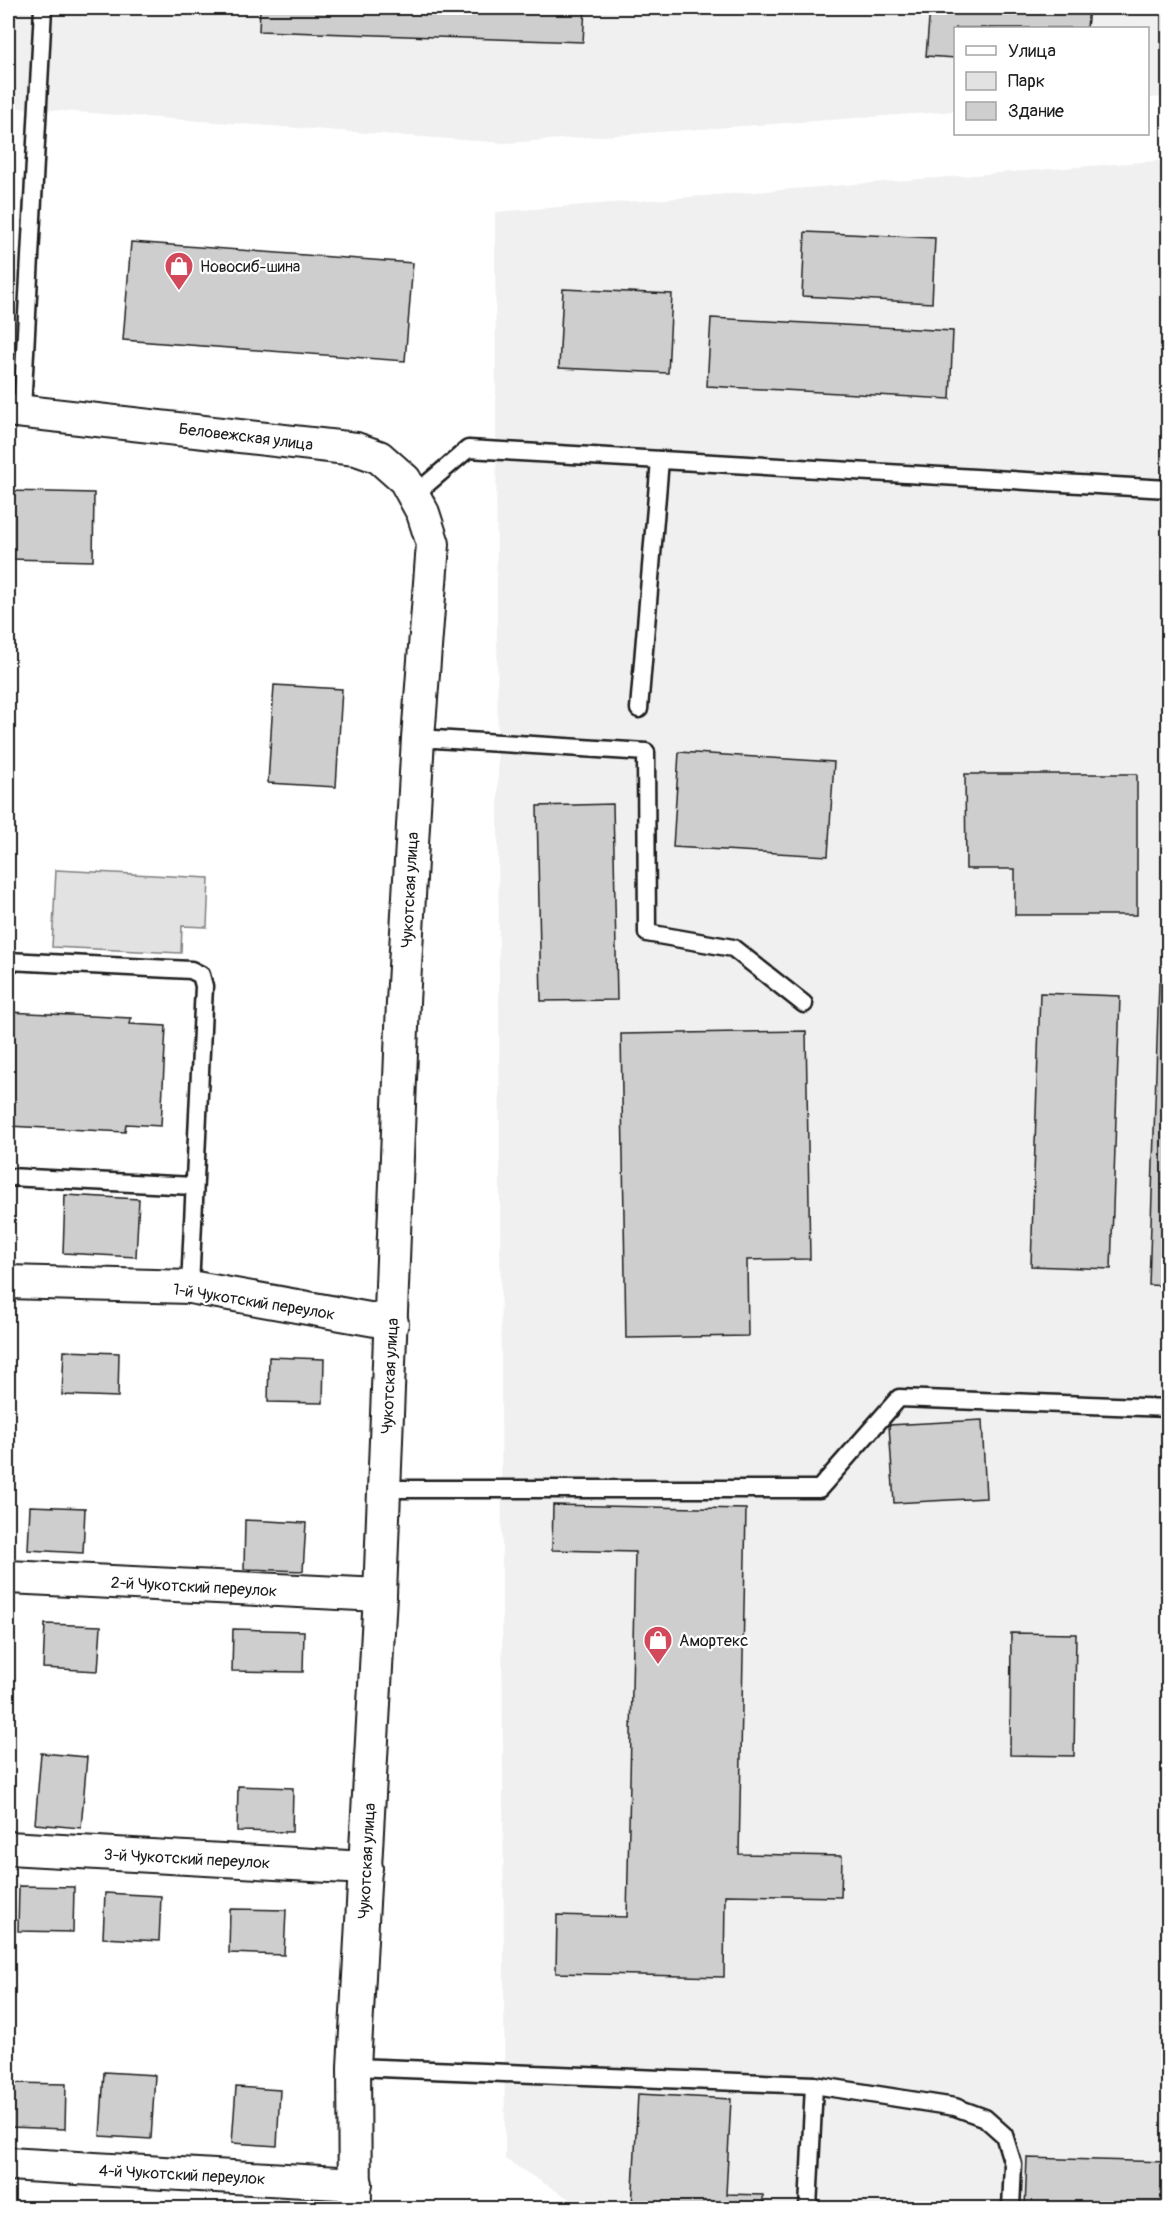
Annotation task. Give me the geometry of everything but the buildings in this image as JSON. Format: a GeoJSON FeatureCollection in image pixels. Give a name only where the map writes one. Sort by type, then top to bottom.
{"type":"FeatureCollection","features":[{"type":"Feature","properties":{"kind":"street","name":"Беловежская улица"},"geometry":{"type":"LineString","coordinates":[[15,410],[356,449],[379,457],[405,480],[423,513],[434,544]]}},
{"type":"Feature","properties":{"kind":"street","name":"Чукотская улица"},"geometry":{"type":"LineString","coordinates":[[356,2196],[354,2067],[380,1595],[403,1002],[418,738],[434,544]]}},
{"type":"Feature","properties":{"kind":"street","name":"1-й Чукотский переулок"},"geometry":{"type":"LineString","coordinates":[[8,1282],[190,1287],[392,1323]]}},
{"type":"Feature","properties":{"kind":"street","name":"2-й Чукотский переулок"},"geometry":{"type":"LineString","coordinates":[[8,1577],[380,1595]]}},
{"type":"Feature","properties":{"kind":"street","name":"3-й Чукотский переулок"},"geometry":{"type":"LineString","coordinates":[[8,1848],[366,1868]]}},
{"type":"Feature","properties":{"kind":"street","name":"4-й Чукотский переулок"},"geometry":{"type":"LineString","coordinates":[[8,2164],[356,2196]]}},
{"type":"Feature","properties":{"kind":"lane"},"geometry":{"type":"LineString","coordinates":[[15,410],[43,8]]}},
{"type":"Feature","properties":{"kind":"lane"},"geometry":{"type":"LineString","coordinates":[[414,495],[468,449],[1168,489]]}},
{"type":"Feature","properties":{"kind":"lane"},"geometry":{"type":"LineString","coordinates":[[639,709],[660,460]]}},
{"type":"Feature","properties":{"kind":"lane"},"geometry":{"type":"LineString","coordinates":[[418,738],[646,752],[647,933],[733,948],[804,1004]]}},
{"type":"Feature","properties":{"kind":"lane"},"geometry":{"type":"LineString","coordinates":[[8,961],[191,970],[201,975],[204,986],[190,1287]]}},
{"type":"Feature","properties":{"kind":"lane"},"geometry":{"type":"LineString","coordinates":[[8,1177],[194,1186]]}},
{"type":"Feature","properties":{"kind":"lane"},"geometry":{"type":"LineString","coordinates":[[383,1490],[819,1489],[899,1398],[1168,1408]]}},
{"type":"Feature","properties":{"kind":"lane"},"geometry":{"type":"LineString","coordinates":[[354,2067],[814,2085],[955,2107],[985,2118],[1004,2135],[1013,2164],[1011,2208]]}},
{"type":"Feature","properties":{"kind":"lane"},"geometry":{"type":"LineString","coordinates":[[808,2208],[814,2085]]}},
{"type":"Feature","properties":{"kind":"shaded area"},"geometry":{"type":"Polygon","coordinates":[[[8,8],[1168,8],[1168,97],[1149,98],[1149,27],[954,27],[954,111],[505,143],[8,107],[8,8]]]}},
{"type":"Feature","properties":{"kind":"shaded area"},"geometry":{"type":"Polygon","coordinates":[[[1168,160],[1168,2208],[584,2208],[505,2159],[495,212],[1168,160]]]}},
{"type":"Feature","properties":{"kind":"green space"},"geometry":{"type":"Polygon","coordinates":[[[56,870],[209,878],[207,927],[182,926],[181,953],[52,947],[56,870]]]}},
{"type":"Feature","properties":{"kind":"place","name":"Новосиб-шина"},"geometry":{"type":"Point","coordinates":[179,292]}},
{"type":"Feature","properties":{"kind":"place","name":"Амортекс"},"geometry":{"type":"Point","coordinates":[658,1666]}}]}
